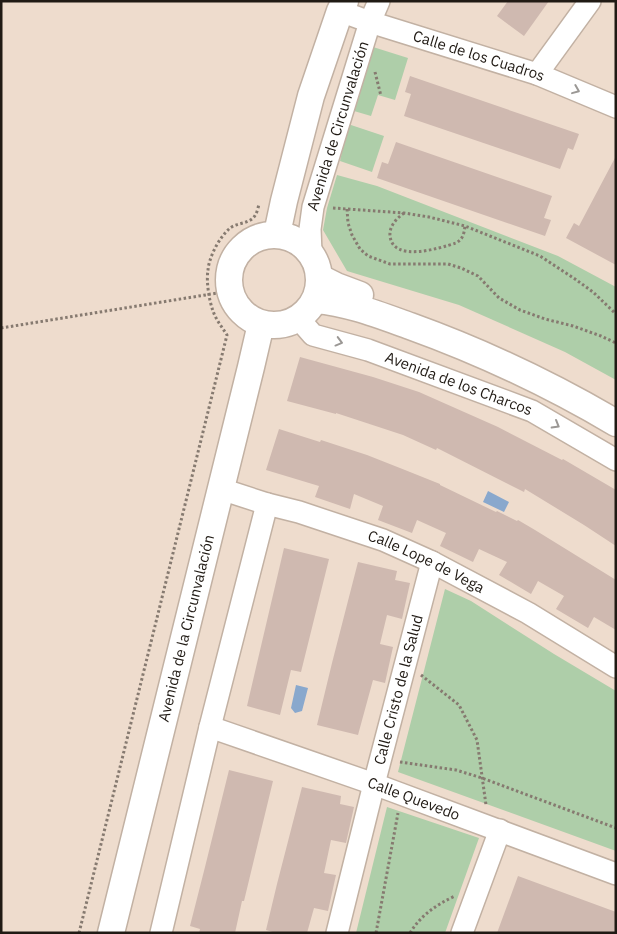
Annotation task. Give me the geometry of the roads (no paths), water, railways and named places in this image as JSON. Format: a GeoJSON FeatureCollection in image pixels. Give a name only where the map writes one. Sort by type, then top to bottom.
{"type":"FeatureCollection","features":[{"type":"Feature","properties":{"kind":"street","name":"Avenida de Circunvalación"},"geometry":{"type":"LineString","coordinates":[[311,253],[310,229],[313,207],[370,22],[380,1]]}},
{"type":"Feature","properties":{"kind":"street"},"geometry":{"type":"LineString","coordinates":[[537,74],[590,1]]}},
{"type":"Feature","properties":{"kind":"street","name":"Avenida de Circunvalación"},"geometry":{"type":"LineString","coordinates":[[277,234],[311,96],[343,6]]}},
{"type":"Feature","properties":{"kind":"street","name":"Calle de los Cuadros"},"geometry":{"type":"LineString","coordinates":[[343,6],[370,22],[537,74],[616,106]]}},
{"type":"Feature","properties":{"kind":"street"},"geometry":{"type":"LineString","coordinates":[[312,299],[318,265],[311,253],[302,244],[290,237],[277,234],[253,240],[242,247],[234,259],[228,283],[219,293],[247,317],[261,324],[271,326],[291,323],[312,299],[336,286],[460,328],[521,354],[616,405]]}},
{"type":"Feature","properties":{"kind":"street","name":"Avenida de los Charcos"},"geometry":{"type":"LineString","coordinates":[[616,423],[512,368],[456,343],[361,308],[312,299],[314,335],[368,350],[532,411],[616,460]]}},
{"type":"Feature","properties":{"kind":"street","name":"Avenida de la Circunvalación"},"geometry":{"type":"LineString","coordinates":[[111,933],[261,324]]}},
{"type":"Feature","properties":{"kind":"street","name":"Calle Lope de Vega"},"geometry":{"type":"LineString","coordinates":[[221,489],[383,540],[432,562],[528,613],[616,667]]}},
{"type":"Feature","properties":{"kind":"street"},"geometry":{"type":"LineString","coordinates":[[161,933],[266,504]]}},
{"type":"Feature","properties":{"kind":"street","name":"Calle Cristo de la Salud"},"geometry":{"type":"LineString","coordinates":[[337,933],[379,762],[432,562]]}},
{"type":"Feature","properties":{"kind":"street","name":"Calle Quevedo"},"geometry":{"type":"LineString","coordinates":[[210,727],[374,784],[616,874]]}},
{"type":"Feature","properties":{"kind":"street"},"geometry":{"type":"LineString","coordinates":[[462,933],[500,830]]}},
{"type":"Feature","properties":{"kind":"water"},"geometry":{"type":"Polygon","coordinates":[[[488,491],[509,502],[504,512],[483,502],[488,491]]]}},
{"type":"Feature","properties":{"kind":"water"},"geometry":{"type":"Polygon","coordinates":[[[296,685],[308,688],[302,711],[295,713],[291,708],[296,685]]]}}]}
